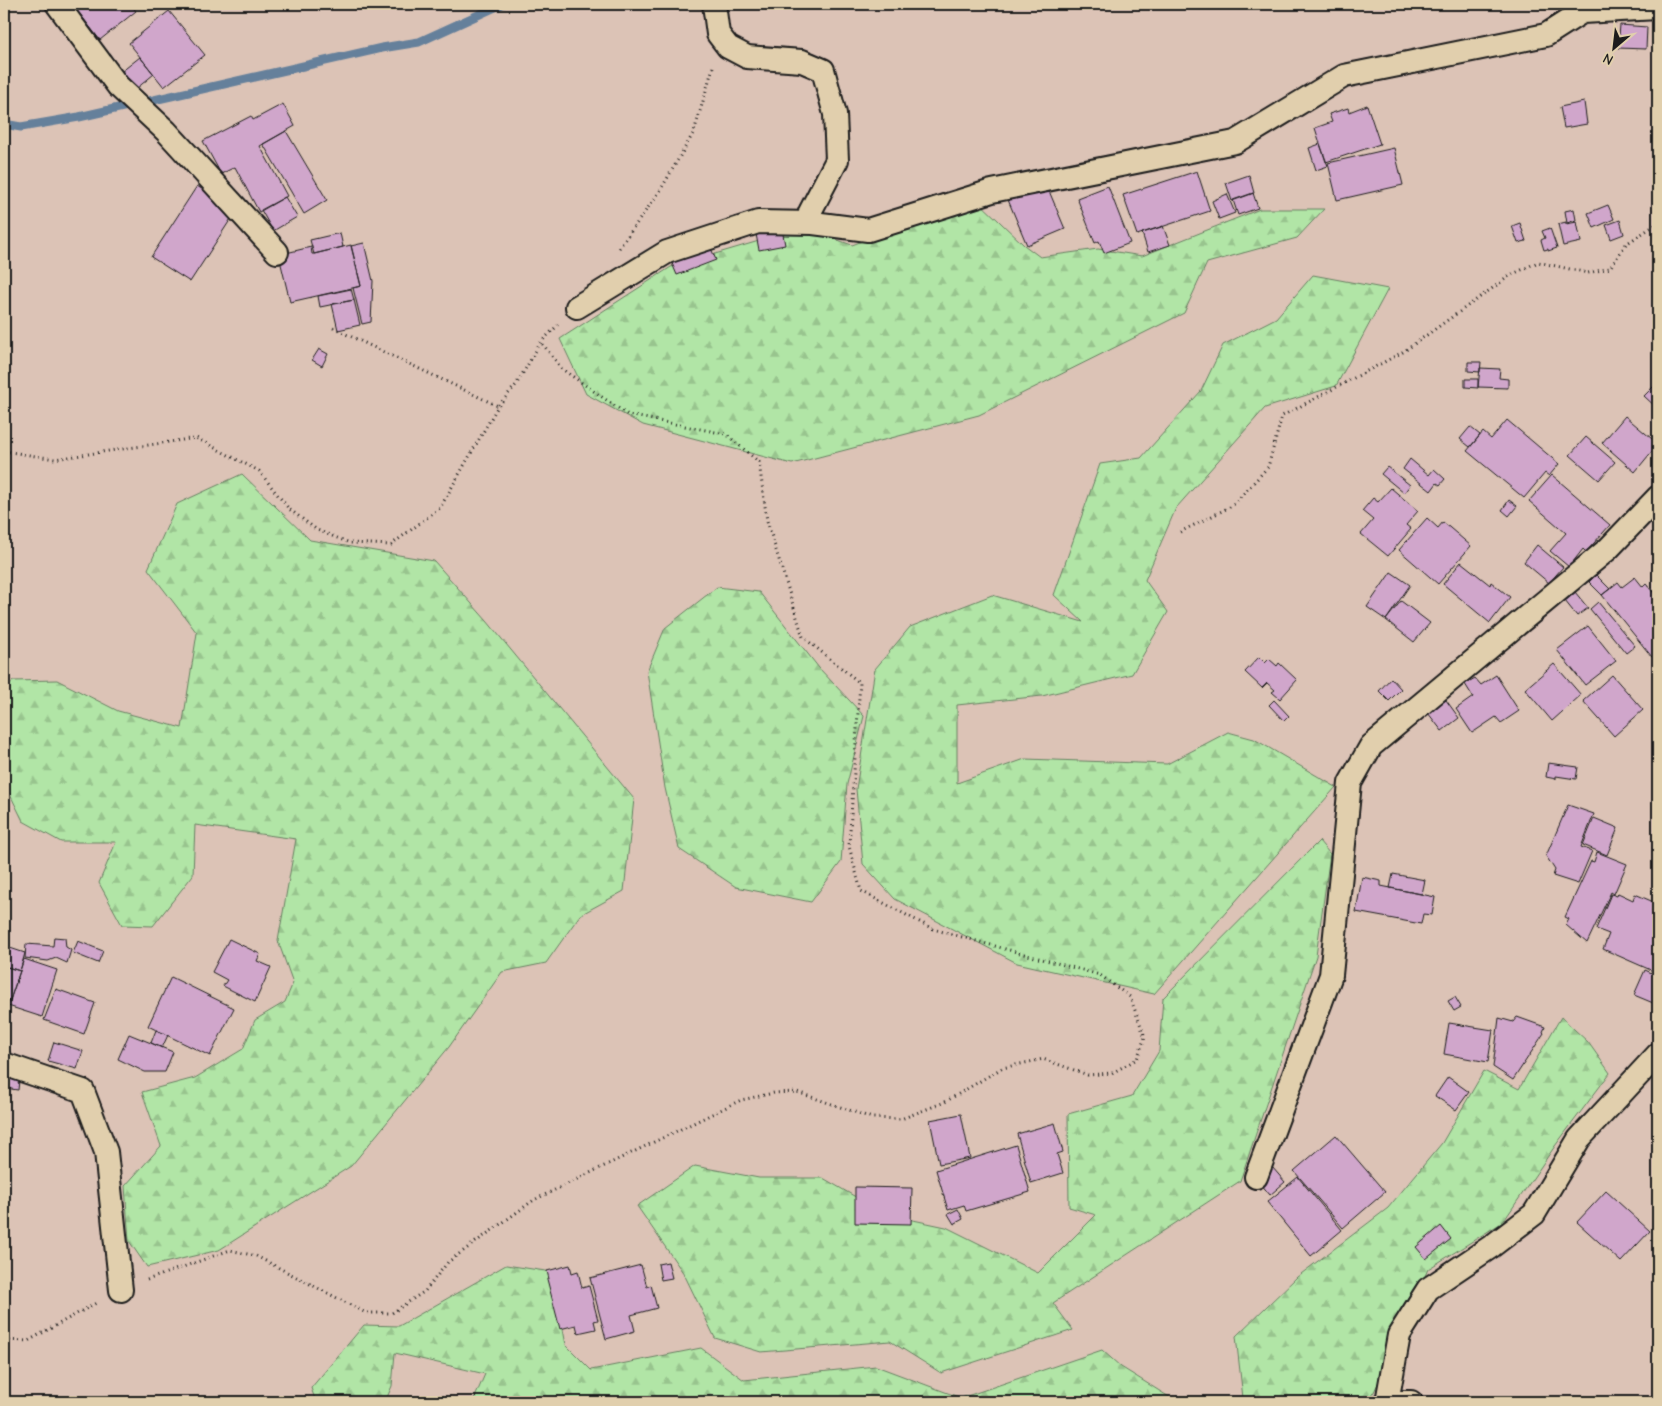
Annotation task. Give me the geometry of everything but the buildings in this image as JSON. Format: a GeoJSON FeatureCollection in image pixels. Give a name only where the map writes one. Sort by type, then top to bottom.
{"type":"FeatureCollection","features":[{"type":"Feature","properties":{"kind":"street"},"geometry":{"type":"LineString","coordinates":[[57,4],[118,86],[166,130],[277,252]]}},
{"type":"Feature","properties":{"kind":"street"},"geometry":{"type":"LineString","coordinates":[[714,4],[718,34],[728,47],[747,57],[802,62],[823,70],[835,114],[837,160],[810,212],[813,223]]}},
{"type":"Feature","properties":{"kind":"street"},"geometry":{"type":"LineString","coordinates":[[577,307],[667,252],[758,222],[813,223],[868,230],[992,191],[1235,142],[1344,76],[1546,35],[1582,12],[1658,8]]}},
{"type":"Feature","properties":{"kind":"street"},"geometry":{"type":"LineString","coordinates":[[1256,1177],[1331,975],[1350,783],[1371,746],[1608,549],[1658,497]]}},
{"type":"Feature","properties":{"kind":"street"},"geometry":{"type":"LineString","coordinates":[[1411,1402],[1387,1402],[1400,1335],[1428,1289],[1492,1246],[1534,1214],[1579,1139],[1658,1054]]}},
{"type":"Feature","properties":{"kind":"street"},"geometry":{"type":"LineString","coordinates":[[4,1064],[83,1091],[106,1152],[121,1290]]}},
{"type":"Feature","properties":{"kind":"path"},"geometry":{"type":"LineString","coordinates":[[616,253],[660,191],[694,132],[713,69],[718,34]]}},
{"type":"Feature","properties":{"kind":"path"},"geometry":{"type":"LineString","coordinates":[[1180,532],[1232,506],[1268,467],[1282,416],[1403,352],[1511,275],[1538,262],[1588,273],[1610,268],[1626,244],[1658,223]]}},
{"type":"Feature","properties":{"kind":"path"},"geometry":{"type":"LineString","coordinates":[[4,451],[56,458],[196,438],[259,471],[288,509],[317,530],[350,543],[391,545],[440,508],[498,406],[516,385],[541,342],[577,307]]}},
{"type":"Feature","properties":{"kind":"path"},"geometry":{"type":"LineString","coordinates":[[333,328],[498,406]]}},
{"type":"Feature","properties":{"kind":"path"},"geometry":{"type":"LineString","coordinates":[[4,1340],[28,1341],[121,1290],[230,1250],[256,1256],[366,1313],[392,1313],[425,1291],[448,1262],[534,1200],[741,1100],[774,1092],[797,1092],[872,1118],[901,1119],[945,1102],[1002,1068],[1043,1059],[1088,1074],[1112,1073],[1137,1059],[1145,1036],[1130,997],[1100,975],[933,929],[861,891],[849,846],[860,683],[803,637],[767,521],[759,462],[726,434],[628,415],[562,369],[541,342]]}},
{"type":"Feature","properties":{"kind":"green space"},"geometry":{"type":"Polygon","coordinates":[[[976,199],[1024,245],[1040,257],[1098,249],[1142,256],[1260,209],[1324,209],[1297,238],[1207,263],[1184,313],[979,415],[792,464],[643,425],[586,394],[560,339],[671,267],[803,228],[852,245],[976,199]]]}},
{"type":"Feature","properties":{"kind":"green space"},"geometry":{"type":"Polygon","coordinates":[[[1313,275],[1388,289],[1336,386],[1265,408],[1176,508],[1145,580],[1168,612],[1132,674],[1042,696],[957,705],[957,783],[1025,759],[1167,764],[1228,732],[1254,739],[1336,787],[1154,994],[1017,963],[895,899],[863,864],[856,789],[875,669],[910,627],[992,595],[1083,622],[1054,595],[1100,464],[1141,458],[1201,391],[1223,345],[1276,318],[1313,275]]]}},
{"type":"Feature","properties":{"kind":"green space"},"geometry":{"type":"Polygon","coordinates":[[[242,474],[310,540],[434,561],[487,621],[634,799],[624,891],[580,915],[546,963],[502,972],[449,1047],[351,1166],[219,1250],[147,1267],[129,1241],[125,1186],[161,1146],[142,1092],[195,1078],[243,1049],[255,1020],[285,1002],[293,983],[278,941],[296,839],[195,825],[193,875],[153,926],[122,925],[99,883],[116,842],[61,842],[23,821],[4,782],[4,692],[13,681],[57,680],[118,711],[182,728],[197,633],[148,569],[177,504],[242,474]]]}},
{"type":"Feature","properties":{"kind":"green space"},"geometry":{"type":"Polygon","coordinates":[[[717,587],[759,592],[819,668],[864,716],[847,784],[841,862],[811,902],[736,887],[679,849],[665,788],[647,671],[665,628],[717,587]]]}},
{"type":"Feature","properties":{"kind":"green space"},"geometry":{"type":"Polygon","coordinates":[[[1319,841],[1330,854],[1316,956],[1240,1181],[1053,1303],[1073,1330],[941,1373],[890,1341],[761,1352],[715,1338],[684,1274],[637,1206],[695,1166],[759,1178],[823,1178],[885,1214],[946,1227],[1038,1273],[1096,1215],[1069,1207],[1068,1114],[1132,1096],[1159,1051],[1163,998],[1319,841]]]}},
{"type":"Feature","properties":{"kind":"green space"},"geometry":{"type":"Polygon","coordinates":[[[1561,1017],[1588,1042],[1610,1073],[1555,1146],[1503,1222],[1428,1269],[1369,1402],[473,1402],[485,1374],[395,1353],[392,1386],[385,1402],[316,1402],[311,1388],[364,1325],[399,1326],[506,1265],[552,1272],[566,1345],[591,1370],[701,1348],[744,1380],[876,1366],[961,1398],[1102,1350],[1121,1367],[1174,1400],[1243,1398],[1236,1336],[1297,1277],[1388,1208],[1442,1143],[1484,1071],[1519,1089],[1561,1017]]]}},
{"type":"Feature","properties":{"kind":"waterway"},"geometry":{"type":"LineString","coordinates":[[4,124],[21,127],[79,117],[382,48],[419,42],[502,4]]}}]}
